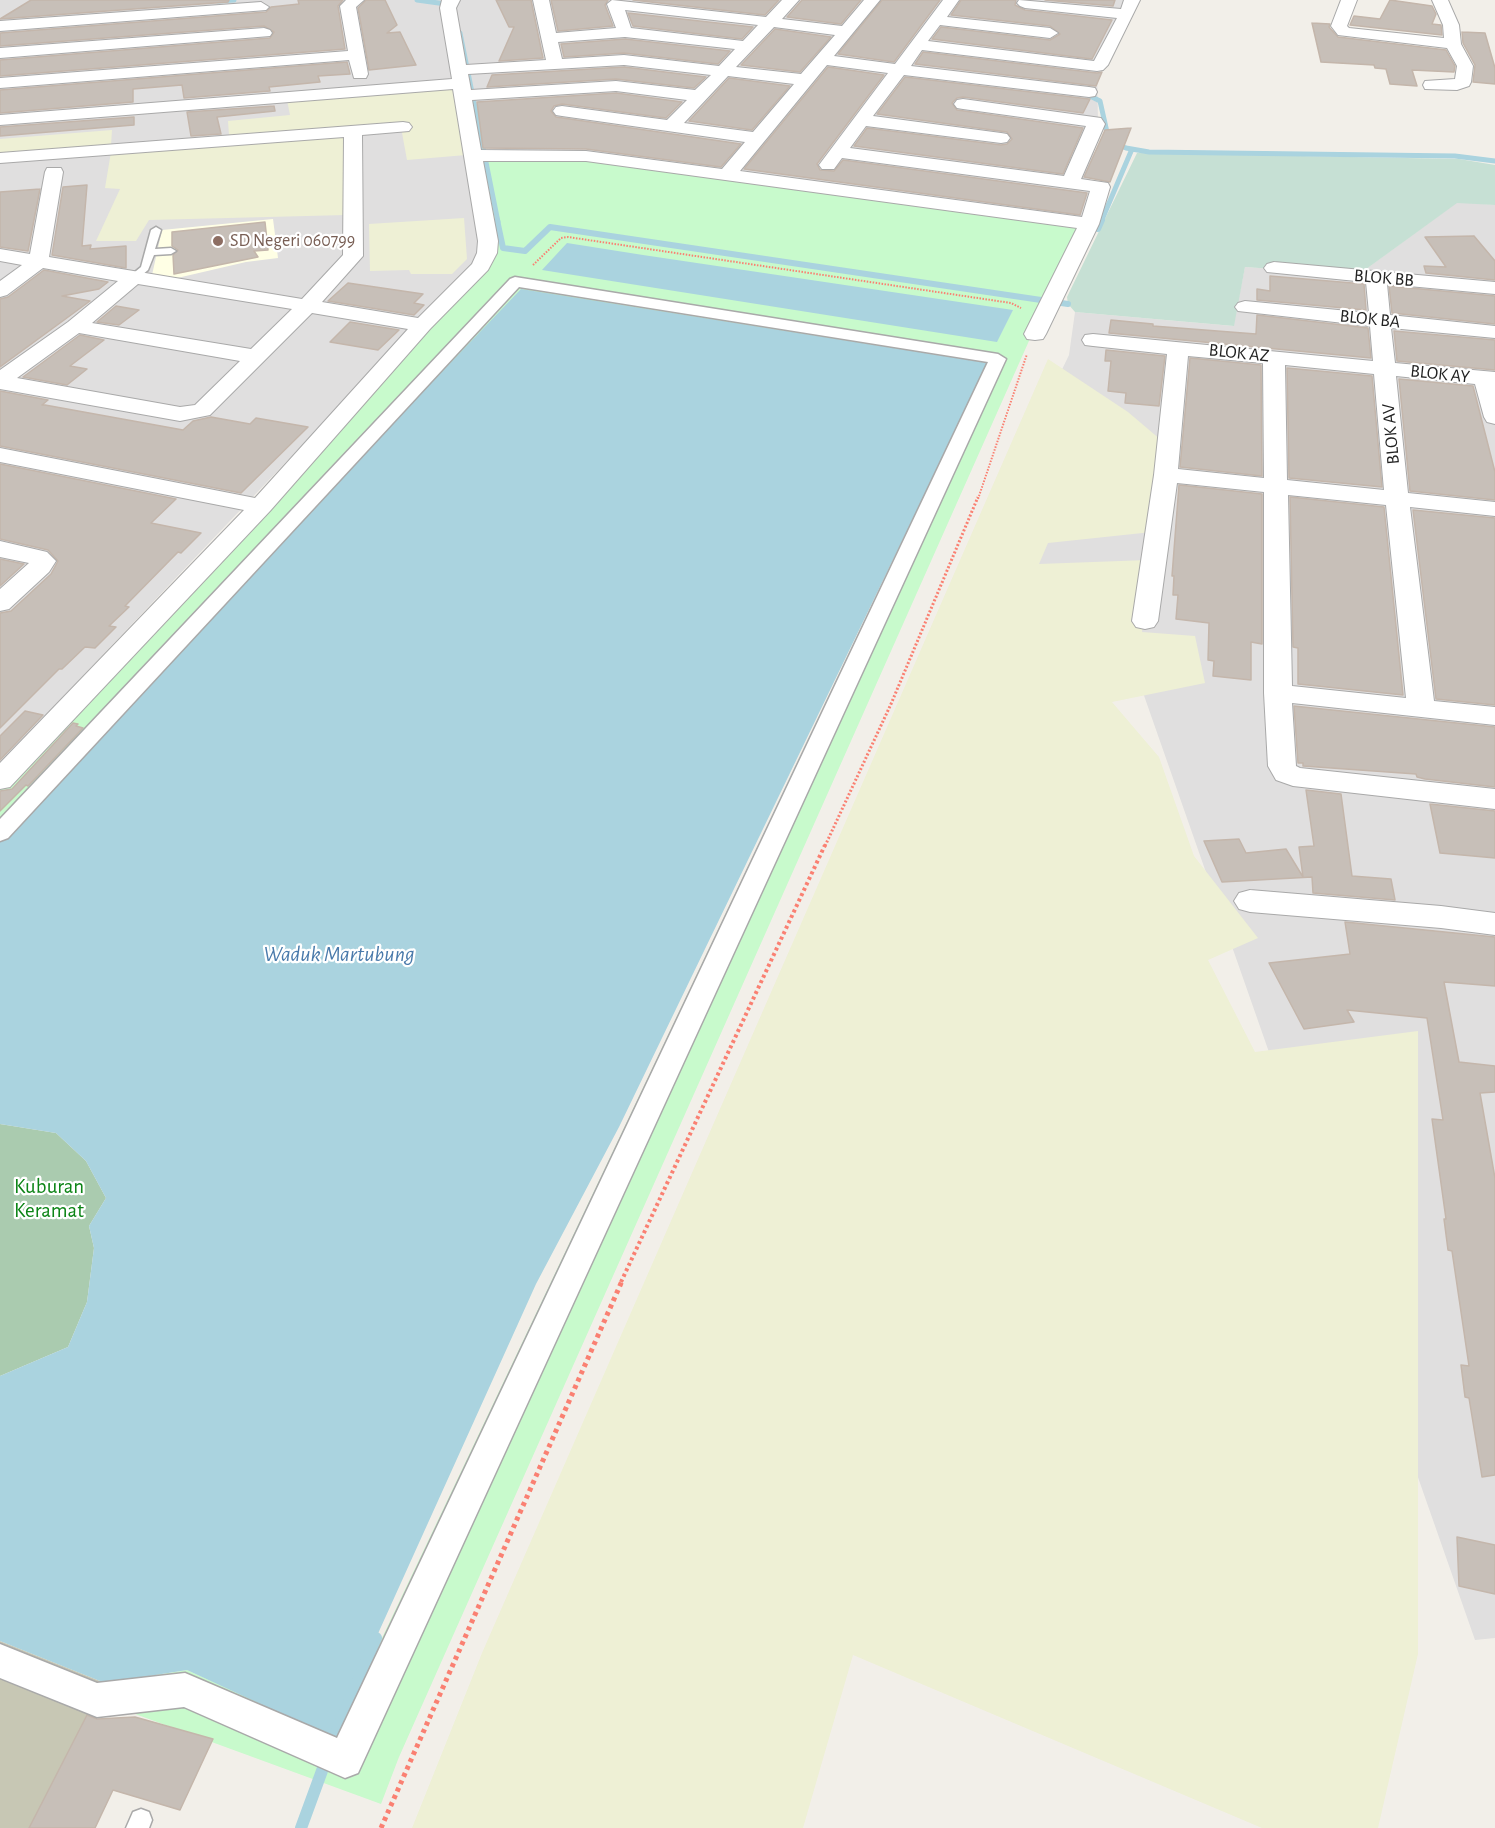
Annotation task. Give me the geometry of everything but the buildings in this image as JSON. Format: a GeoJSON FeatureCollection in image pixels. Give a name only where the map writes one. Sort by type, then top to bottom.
{"type":"FeatureCollection","features":[{"type":"Feature","properties":{"kind":"street"},"geometry":{"type":"LineString","coordinates":[[356,0],[348,6],[364,90]]}},
{"type":"Feature","properties":{"kind":"street"},"geometry":{"type":"LineString","coordinates":[[541,0],[560,90],[562,111],[573,143]]}},
{"type":"Feature","properties":{"kind":"street"},"geometry":{"type":"LineString","coordinates":[[699,14],[713,0]]}},
{"type":"Feature","properties":{"kind":"street"},"geometry":{"type":"LineString","coordinates":[[671,126],[791,0]]}},
{"type":"Feature","properties":{"kind":"street"},"geometry":{"type":"LineString","coordinates":[[727,175],[872,0]]}},
{"type":"Feature","properties":{"kind":"street"},"geometry":{"type":"LineString","coordinates":[[810,189],[951,0]]}},
{"type":"Feature","properties":{"kind":"street"},"geometry":{"type":"LineString","coordinates":[[1349,0],[1339,26],[1344,32],[1453,44]]}},
{"type":"Feature","properties":{"kind":"street"},"geometry":{"type":"LineString","coordinates":[[1431,85],[1457,86],[1463,82],[1465,66],[1453,44],[1451,25],[1440,0]]}},
{"type":"Feature","properties":{"kind":"street"},"geometry":{"type":"LineString","coordinates":[[917,45],[1100,65],[1130,7],[1066,7],[1026,1],[1008,28]]}},
{"type":"Feature","properties":{"kind":"street"},"geometry":{"type":"LineString","coordinates":[[625,32],[618,2],[648,4],[699,14],[845,31]]}},
{"type":"Feature","properties":{"kind":"street"},"geometry":{"type":"LineString","coordinates":[[0,26],[87,12],[265,3],[264,33],[267,62]]}},
{"type":"Feature","properties":{"kind":"street"},"geometry":{"type":"LineString","coordinates":[[0,780],[13,752],[261,507],[423,325],[481,266],[487,253],[488,242],[480,155],[449,3]]}},
{"type":"Feature","properties":{"kind":"street"},"geometry":{"type":"LineString","coordinates":[[1034,59],[1066,7]]}},
{"type":"Feature","properties":{"kind":"street"},"geometry":{"type":"LineString","coordinates":[[936,20],[1050,33]]}},
{"type":"Feature","properties":{"kind":"street"},"geometry":{"type":"LineString","coordinates":[[549,38],[625,32],[747,46]]}},
{"type":"Feature","properties":{"kind":"street"},"geometry":{"type":"LineString","coordinates":[[0,53],[264,33]]}},
{"type":"Feature","properties":{"kind":"street"},"geometry":{"type":"LineString","coordinates":[[0,83],[356,55]]}},
{"type":"Feature","properties":{"kind":"street"},"geometry":{"type":"LineString","coordinates":[[0,120],[466,83],[555,64],[624,60],[806,80]]}},
{"type":"Feature","properties":{"kind":"street"},"geometry":{"type":"LineString","coordinates":[[823,60],[1089,92]]}},
{"type":"Feature","properties":{"kind":"street"},"geometry":{"type":"LineString","coordinates":[[946,131],[980,79]]}},
{"type":"Feature","properties":{"kind":"street"},"geometry":{"type":"LineString","coordinates":[[466,83],[560,90],[616,86],[700,96]]}},
{"type":"Feature","properties":{"kind":"street"},"geometry":{"type":"LineString","coordinates":[[178,143],[179,104]]}},
{"type":"Feature","properties":{"kind":"street"},"geometry":{"type":"LineString","coordinates":[[963,104],[1095,122],[1071,181]]}},
{"type":"Feature","properties":{"kind":"street"},"geometry":{"type":"LineString","coordinates":[[156,144],[159,106]]}},
{"type":"Feature","properties":{"kind":"street"},"geometry":{"type":"LineString","coordinates":[[562,111],[758,138]]}},
{"type":"Feature","properties":{"kind":"street"},"geometry":{"type":"LineString","coordinates":[[981,170],[1018,112]]}},
{"type":"Feature","properties":{"kind":"street"},"geometry":{"type":"LineString","coordinates":[[862,120],[1001,138]]}},
{"type":"Feature","properties":{"kind":"street"},"geometry":{"type":"LineString","coordinates":[[0,158],[156,144],[403,127]]}},
{"type":"Feature","properties":{"kind":"street"},"geometry":{"type":"LineString","coordinates":[[0,381],[180,414],[202,410],[307,306],[352,256],[353,131]]}},
{"type":"Feature","properties":{"kind":"street"},"geometry":{"type":"LineString","coordinates":[[480,155],[573,143],[727,175],[810,189],[1088,227]]}},
{"type":"Feature","properties":{"kind":"street"},"geometry":{"type":"LineString","coordinates":[[838,152],[1071,181],[1101,188],[1088,227],[1035,334]]}},
{"type":"Feature","properties":{"kind":"street"},"geometry":{"type":"LineString","coordinates":[[0,291],[38,262],[54,172]]}},
{"type":"Feature","properties":{"kind":"street"},"geometry":{"type":"LineString","coordinates":[[0,255],[423,325]]}},
{"type":"Feature","properties":{"kind":"street","name":"BLOK BB"},"geometry":{"type":"LineString","coordinates":[[1274,268],[1495,288]]}},
{"type":"Feature","properties":{"kind":"street"},"geometry":{"type":"LineString","coordinates":[[0,381],[75,326],[133,278]]}},
{"type":"Feature","properties":{"kind":"street","name":"BLOK AV"},"geometry":{"type":"LineString","coordinates":[[1376,278],[1420,709]]}},
{"type":"Feature","properties":{"kind":"street"},"geometry":{"type":"LineString","coordinates":[[0,832],[515,282],[998,359],[329,1753],[185,1690],[97,1700],[0,1661]]}},
{"type":"Feature","properties":{"kind":"street","name":"BLOK BA"},"geometry":{"type":"LineString","coordinates":[[1245,306],[1495,332]]}},
{"type":"Feature","properties":{"kind":"street"},"geometry":{"type":"LineString","coordinates":[[75,326],[257,357]]}},
{"type":"Feature","properties":{"kind":"street","name":"BLOK AZ"},"geometry":{"type":"LineString","coordinates":[[1093,340],[1385,368]]}},
{"type":"Feature","properties":{"kind":"street"},"geometry":{"type":"LineString","coordinates":[[1145,621],[1166,475],[1178,347]]}},
{"type":"Feature","properties":{"kind":"street"},"geometry":{"type":"LineString","coordinates":[[1274,357],[1278,693],[1282,766],[1286,773],[1293,777],[1495,798]]}},
{"type":"Feature","properties":{"kind":"street","name":"BLOK AY"},"geometry":{"type":"LineString","coordinates":[[1385,368],[1489,379]]}},
{"type":"Feature","properties":{"kind":"street"},"geometry":{"type":"LineString","coordinates":[[1489,379],[1495,417]]}},
{"type":"Feature","properties":{"kind":"street"},"geometry":{"type":"LineString","coordinates":[[0,455],[261,507]]}},
{"type":"Feature","properties":{"kind":"street"},"geometry":{"type":"LineString","coordinates":[[1166,475],[1495,509]]}},
{"type":"Feature","properties":{"kind":"street"},"geometry":{"type":"LineString","coordinates":[[0,549],[39,557],[43,561],[40,567],[0,603]]}},
{"type":"Feature","properties":{"kind":"street"},"geometry":{"type":"LineString","coordinates":[[1278,693],[1495,716]]}},
{"type":"Feature","properties":{"kind":"street"},"geometry":{"type":"LineString","coordinates":[[1250,901],[1441,917],[1495,924]]}},
{"type":"Feature","properties":{"kind":"lane"},"geometry":{"type":"LineString","coordinates":[[133,278],[145,268],[152,252],[156,230]]}},
{"type":"Feature","properties":{"kind":"lane"},"geometry":{"type":"LineString","coordinates":[[152,252],[171,251]]}},
{"type":"Feature","properties":{"kind":"path"},"geometry":{"type":"LineString","coordinates":[[515,282],[561,238],[568,237],[1011,303],[1024,310]]}},
{"type":"Feature","properties":{"kind":"path"},"geometry":{"type":"LineString","coordinates":[[381,1828],[588,1353],[891,704],[977,501],[1035,334]]}},
{"type":"Feature","properties":{"kind":"shaded area"},"geometry":{"type":"Polygon","coordinates":[[[0,0],[1132,0],[1097,66],[1098,124],[1084,221],[481,243],[475,263],[0,763],[0,0]]]}},
{"type":"Feature","properties":{"kind":"shaded area"},"geometry":{"type":"Polygon","coordinates":[[[453,86],[466,155],[407,160],[400,122],[229,135],[228,121],[290,115],[287,100],[453,86]]]}},
{"type":"Feature","properties":{"kind":"shaded area"},"geometry":{"type":"Polygon","coordinates":[[[112,130],[111,145],[0,153],[0,139],[112,130]]]}},
{"type":"Feature","properties":{"kind":"shaded area"},"geometry":{"type":"Polygon","coordinates":[[[348,133],[346,215],[149,220],[136,241],[96,241],[120,189],[105,188],[111,152],[348,133]]]}},
{"type":"Feature","properties":{"kind":"shaded area"},"geometry":{"type":"Polygon","coordinates":[[[1137,153],[1459,159],[1495,165],[1495,205],[1457,203],[1358,275],[1245,267],[1234,326],[1075,312],[1068,304],[1067,297],[1137,153]]]}},
{"type":"Feature","properties":{"kind":"shaded area"},"geometry":{"type":"Polygon","coordinates":[[[1457,202],[1495,205],[1495,1638],[1475,1640],[1127,647],[978,543],[1069,355],[1075,312],[1233,326],[1245,267],[1358,275],[1457,202]]]}},
{"type":"Feature","properties":{"kind":"shaded area"},"geometry":{"type":"Polygon","coordinates":[[[464,218],[467,259],[452,274],[411,274],[409,270],[370,271],[369,224],[464,218]]]}},
{"type":"Feature","properties":{"kind":"shaded area","name":"SD Negeri 060799"},"geometry":{"type":"Polygon","coordinates":[[[273,219],[278,258],[246,262],[173,279],[152,275],[162,230],[273,219]]]}},
{"type":"Feature","properties":{"kind":"shaded area"},"geometry":{"type":"Polygon","coordinates":[[[1048,359],[1128,412],[1161,440],[1152,532],[1048,543],[1039,564],[1148,560],[1142,632],[1195,636],[1205,683],[1112,702],[1159,757],[1194,856],[1258,938],[1208,960],[1255,1052],[1418,1031],[1418,1654],[1378,1828],[1262,1828],[853,1655],[803,1828],[412,1828],[482,1653],[1048,359]]]}},
{"type":"Feature","properties":{"kind":"shaded area"},"geometry":{"type":"Polygon","coordinates":[[[0,1641],[105,1683],[33,1828],[0,1828],[0,1641]]]}},
{"type":"Feature","properties":{"kind":"green space"},"geometry":{"type":"Polygon","coordinates":[[[575,152],[1081,224],[399,1757],[381,1804],[97,1700],[105,1683],[187,1670],[335,1737],[987,363],[521,290],[0,840],[0,778],[496,253],[479,153],[575,152]]]}},
{"type":"Feature","properties":{"kind":"green space","name":"Kuburan Keramat"},"geometry":{"type":"Polygon","coordinates":[[[0,1124],[56,1133],[86,1161],[106,1198],[89,1226],[94,1248],[87,1302],[68,1347],[0,1376],[0,1124]]]}},
{"type":"Feature","properties":{"kind":"water"},"geometry":{"type":"Polygon","coordinates":[[[567,243],[1013,310],[997,342],[542,270],[567,243]]]}},
{"type":"Feature","properties":{"kind":"water","name":"Waduk Martubung"},"geometry":{"type":"Polygon","coordinates":[[[521,289],[988,363],[619,1127],[536,1284],[376,1638],[334,1738],[187,1670],[105,1683],[0,1641],[0,1376],[68,1347],[87,1302],[94,1248],[89,1226],[106,1198],[86,1161],[56,1133],[0,1124],[0,842],[305,515],[521,289]]]}},
{"type":"Feature","properties":{"kind":"waterway"},"geometry":{"type":"LineString","coordinates":[[218,1],[234,0]]}},
{"type":"Feature","properties":{"kind":"waterway"},"geometry":{"type":"LineString","coordinates":[[417,0],[453,5]]}},
{"type":"Feature","properties":{"kind":"waterway"},"geometry":{"type":"LineString","coordinates":[[460,33],[498,222]]}},
{"type":"Feature","properties":{"kind":"waterway"},"geometry":{"type":"LineString","coordinates":[[1090,96],[1100,101],[1109,141],[1132,149]]}},
{"type":"Feature","properties":{"kind":"waterway"},"geometry":{"type":"LineString","coordinates":[[1101,222],[1132,149]]}},
{"type":"Feature","properties":{"kind":"waterway"},"geometry":{"type":"LineString","coordinates":[[1132,149],[1149,152],[1455,156],[1495,161]]}},
{"type":"Feature","properties":{"kind":"waterway"},"geometry":{"type":"LineString","coordinates":[[497,220],[503,248],[525,251],[550,227],[1068,304]]}},
{"type":"Feature","properties":{"kind":"waterway"},"geometry":{"type":"LineString","coordinates":[[1085,227],[1098,229],[1102,220]]}},
{"type":"Feature","properties":{"kind":"waterway"},"geometry":{"type":"LineString","coordinates":[[301,1828],[334,1738],[376,1638]]}},
{"type":"Feature","properties":{"kind":"place","name":"SD Negeri 060799"},"geometry":{"type":"Point","coordinates":[218,241]}}]}
